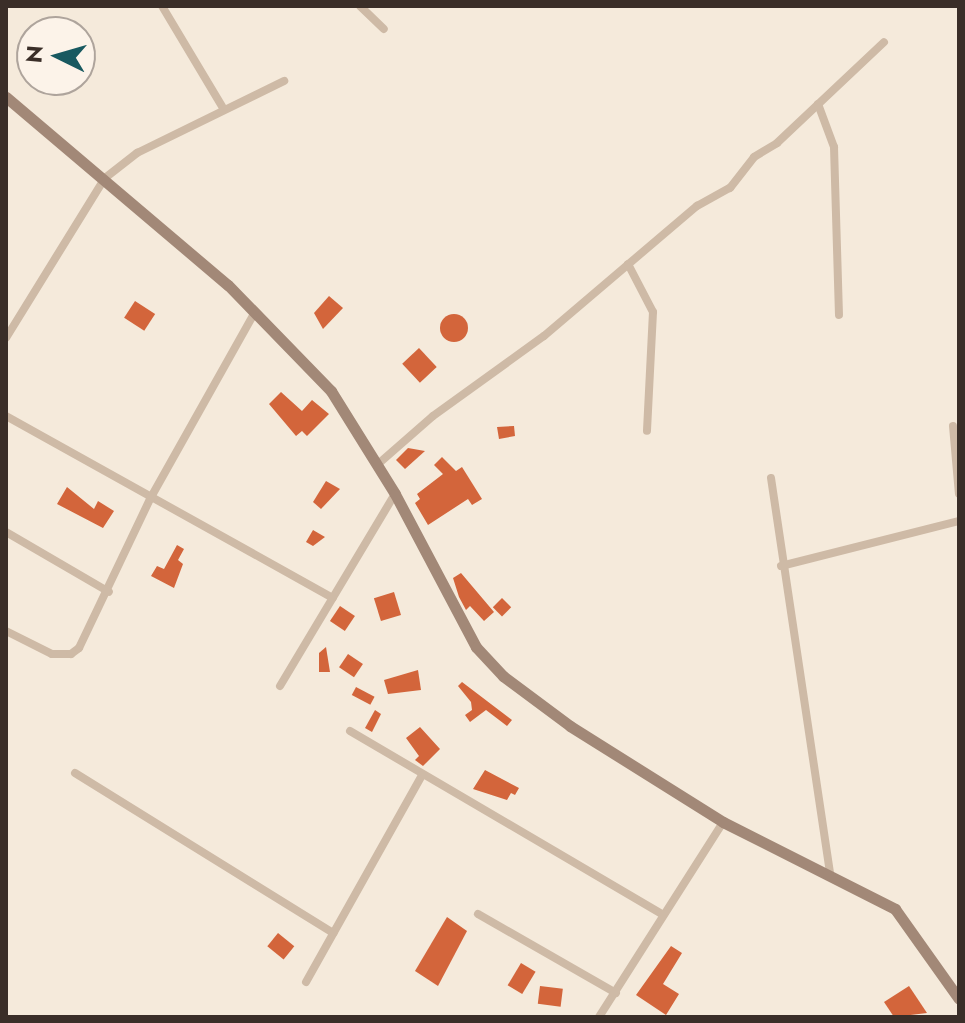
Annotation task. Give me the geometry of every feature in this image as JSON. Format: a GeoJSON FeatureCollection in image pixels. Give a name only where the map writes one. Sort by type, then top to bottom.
{"type":"FeatureCollection","features":[{"type":"Feature","properties":{"kind":"main road"},"geometry":{"type":"LineString","coordinates":[[6,97],[105,178],[255,312],[331,391],[395,494],[487,660],[570,726],[723,822],[895,909],[959,999]]}},
{"type":"Feature","properties":{"kind":"street"},"geometry":{"type":"LineString","coordinates":[[162,6],[223,108]]}},
{"type":"Feature","properties":{"kind":"street"},"geometry":{"type":"LineString","coordinates":[[360,6],[384,29]]}},
{"type":"Feature","properties":{"kind":"street"},"geometry":{"type":"LineString","coordinates":[[377,465],[697,206],[730,188],[754,157],[818,104],[884,42]]}},
{"type":"Feature","properties":{"kind":"street"},"geometry":{"type":"LineString","coordinates":[[6,338],[105,178],[137,153],[223,108],[284,81]]}},
{"type":"Feature","properties":{"kind":"street"},"geometry":{"type":"LineString","coordinates":[[818,104],[834,147],[839,315]]}},
{"type":"Feature","properties":{"kind":"street"},"geometry":{"type":"LineString","coordinates":[[628,264],[653,312],[647,431]]}},
{"type":"Feature","properties":{"kind":"street"},"geometry":{"type":"LineString","coordinates":[[6,631],[52,654],[71,654],[109,592],[150,499],[255,312]]}},
{"type":"Feature","properties":{"kind":"street"},"geometry":{"type":"LineString","coordinates":[[6,416],[150,499],[333,598]]}},
{"type":"Feature","properties":{"kind":"street"},"geometry":{"type":"LineString","coordinates":[[953,426],[959,494]]}},
{"type":"Feature","properties":{"kind":"street"},"geometry":{"type":"LineString","coordinates":[[771,478],[781,566],[830,874]]}},
{"type":"Feature","properties":{"kind":"street"},"geometry":{"type":"LineString","coordinates":[[280,686],[395,494]]}},
{"type":"Feature","properties":{"kind":"street"},"geometry":{"type":"LineString","coordinates":[[781,566],[959,521]]}},
{"type":"Feature","properties":{"kind":"street"},"geometry":{"type":"LineString","coordinates":[[6,532],[109,592]]}},
{"type":"Feature","properties":{"kind":"street"},"geometry":{"type":"LineString","coordinates":[[350,731],[527,838],[588,866],[663,915]]}},
{"type":"Feature","properties":{"kind":"street"},"geometry":{"type":"LineString","coordinates":[[75,773],[333,933]]}},
{"type":"Feature","properties":{"kind":"street"},"geometry":{"type":"LineString","coordinates":[[306,982],[422,775]]}},
{"type":"Feature","properties":{"kind":"street"},"geometry":{"type":"LineString","coordinates":[[599,1017],[723,822]]}},
{"type":"Feature","properties":{"kind":"street"},"geometry":{"type":"LineString","coordinates":[[478,914],[616,993]]}},
{"type":"Feature","properties":{"kind":"building"},"geometry":{"type":"Polygon","coordinates":[[[329,296],[343,308],[323,329],[314,313],[329,296]]]}},
{"type":"Feature","properties":{"kind":"building"},"geometry":{"type":"Polygon","coordinates":[[[135,301],[155,314],[144,331],[124,318],[135,301]]]}},
{"type":"Feature","properties":{"kind":"building"},"geometry":{"type":"Polygon","coordinates":[[[454,314],[464,318],[468,328],[464,338],[454,342],[444,338],[440,328],[444,318],[454,314]]]}},
{"type":"Feature","properties":{"kind":"building"},"geometry":{"type":"Polygon","coordinates":[[[419,348],[437,367],[420,383],[402,364],[419,348]]]}},
{"type":"Feature","properties":{"kind":"building"},"geometry":{"type":"Polygon","coordinates":[[[281,392],[302,411],[312,400],[329,414],[307,436],[302,431],[296,436],[269,404],[281,392]]]}},
{"type":"Feature","properties":{"kind":"building"},"geometry":{"type":"Polygon","coordinates":[[[514,426],[515,436],[499,439],[497,427],[514,426]]]}},
{"type":"Feature","properties":{"kind":"building"},"geometry":{"type":"Polygon","coordinates":[[[408,448],[425,451],[405,469],[396,460],[408,448]]]}},
{"type":"Feature","properties":{"kind":"building"},"geometry":{"type":"Polygon","coordinates":[[[442,457],[456,471],[462,467],[482,499],[472,505],[468,499],[428,525],[415,503],[420,499],[417,494],[443,474],[434,465],[442,457]]]}},
{"type":"Feature","properties":{"kind":"building"},"geometry":{"type":"Polygon","coordinates":[[[326,481],[340,489],[321,509],[313,502],[326,481]]]}},
{"type":"Feature","properties":{"kind":"building"},"geometry":{"type":"Polygon","coordinates":[[[67,487],[94,509],[98,501],[114,511],[103,528],[57,504],[67,487]]]}},
{"type":"Feature","properties":{"kind":"building"},"geometry":{"type":"Polygon","coordinates":[[[313,530],[325,537],[313,546],[306,542],[313,530]]]}},
{"type":"Feature","properties":{"kind":"building"},"geometry":{"type":"Polygon","coordinates":[[[177,545],[184,549],[178,560],[183,564],[174,588],[151,576],[157,566],[164,569],[177,545]]]}},
{"type":"Feature","properties":{"kind":"building"},"geometry":{"type":"Polygon","coordinates":[[[461,573],[494,612],[484,621],[470,606],[466,610],[459,597],[453,578],[461,573]]]}},
{"type":"Feature","properties":{"kind":"building"},"geometry":{"type":"Polygon","coordinates":[[[394,592],[401,615],[381,621],[374,598],[394,592]]]}},
{"type":"Feature","properties":{"kind":"building"},"geometry":{"type":"Polygon","coordinates":[[[502,598],[511,607],[502,616],[493,607],[502,598]]]}},
{"type":"Feature","properties":{"kind":"building"},"geometry":{"type":"Polygon","coordinates":[[[340,606],[355,616],[345,631],[330,621],[340,606]]]}},
{"type":"Feature","properties":{"kind":"building"},"geometry":{"type":"Polygon","coordinates":[[[326,647],[330,672],[319,672],[319,653],[326,647]]]}},
{"type":"Feature","properties":{"kind":"building"},"geometry":{"type":"Polygon","coordinates":[[[348,654],[363,664],[354,677],[339,667],[348,654]]]}},
{"type":"Feature","properties":{"kind":"building"},"geometry":{"type":"Polygon","coordinates":[[[418,670],[421,690],[388,694],[384,680],[418,670]]]}},
{"type":"Feature","properties":{"kind":"building"},"geometry":{"type":"Polygon","coordinates":[[[462,682],[512,720],[507,726],[486,710],[470,722],[465,715],[472,710],[471,702],[458,686],[462,682]]]}},
{"type":"Feature","properties":{"kind":"building"},"geometry":{"type":"Polygon","coordinates":[[[356,687],[375,697],[370,705],[352,695],[356,687]]]}},
{"type":"Feature","properties":{"kind":"building"},"geometry":{"type":"Polygon","coordinates":[[[375,710],[381,714],[372,732],[365,728],[375,710]]]}},
{"type":"Feature","properties":{"kind":"building"},"geometry":{"type":"Polygon","coordinates":[[[420,727],[440,749],[423,766],[415,760],[419,756],[406,738],[420,727]]]}},
{"type":"Feature","properties":{"kind":"building"},"geometry":{"type":"Polygon","coordinates":[[[485,770],[519,788],[515,795],[511,793],[507,800],[473,789],[485,770]]]}},
{"type":"Feature","properties":{"kind":"building"},"geometry":{"type":"Polygon","coordinates":[[[447,917],[467,931],[438,986],[415,971],[447,917]]]}},
{"type":"Feature","properties":{"kind":"building"},"geometry":{"type":"Polygon","coordinates":[[[278,933],[294,946],[284,959],[267,946],[278,933]]]}},
{"type":"Feature","properties":{"kind":"building"},"geometry":{"type":"Polygon","coordinates":[[[671,946],[682,953],[663,984],[679,994],[666,1015],[636,995],[671,946]]]}},
{"type":"Feature","properties":{"kind":"building"},"geometry":{"type":"Polygon","coordinates":[[[521,963],[536,972],[522,994],[508,985],[521,963]]]}},
{"type":"Feature","properties":{"kind":"building"},"geometry":{"type":"Polygon","coordinates":[[[540,986],[563,989],[561,1007],[538,1004],[540,986]]]}},
{"type":"Feature","properties":{"kind":"building"},"geometry":{"type":"Polygon","coordinates":[[[909,986],[927,1013],[894,1017],[884,1002],[909,986]]]}}]}
